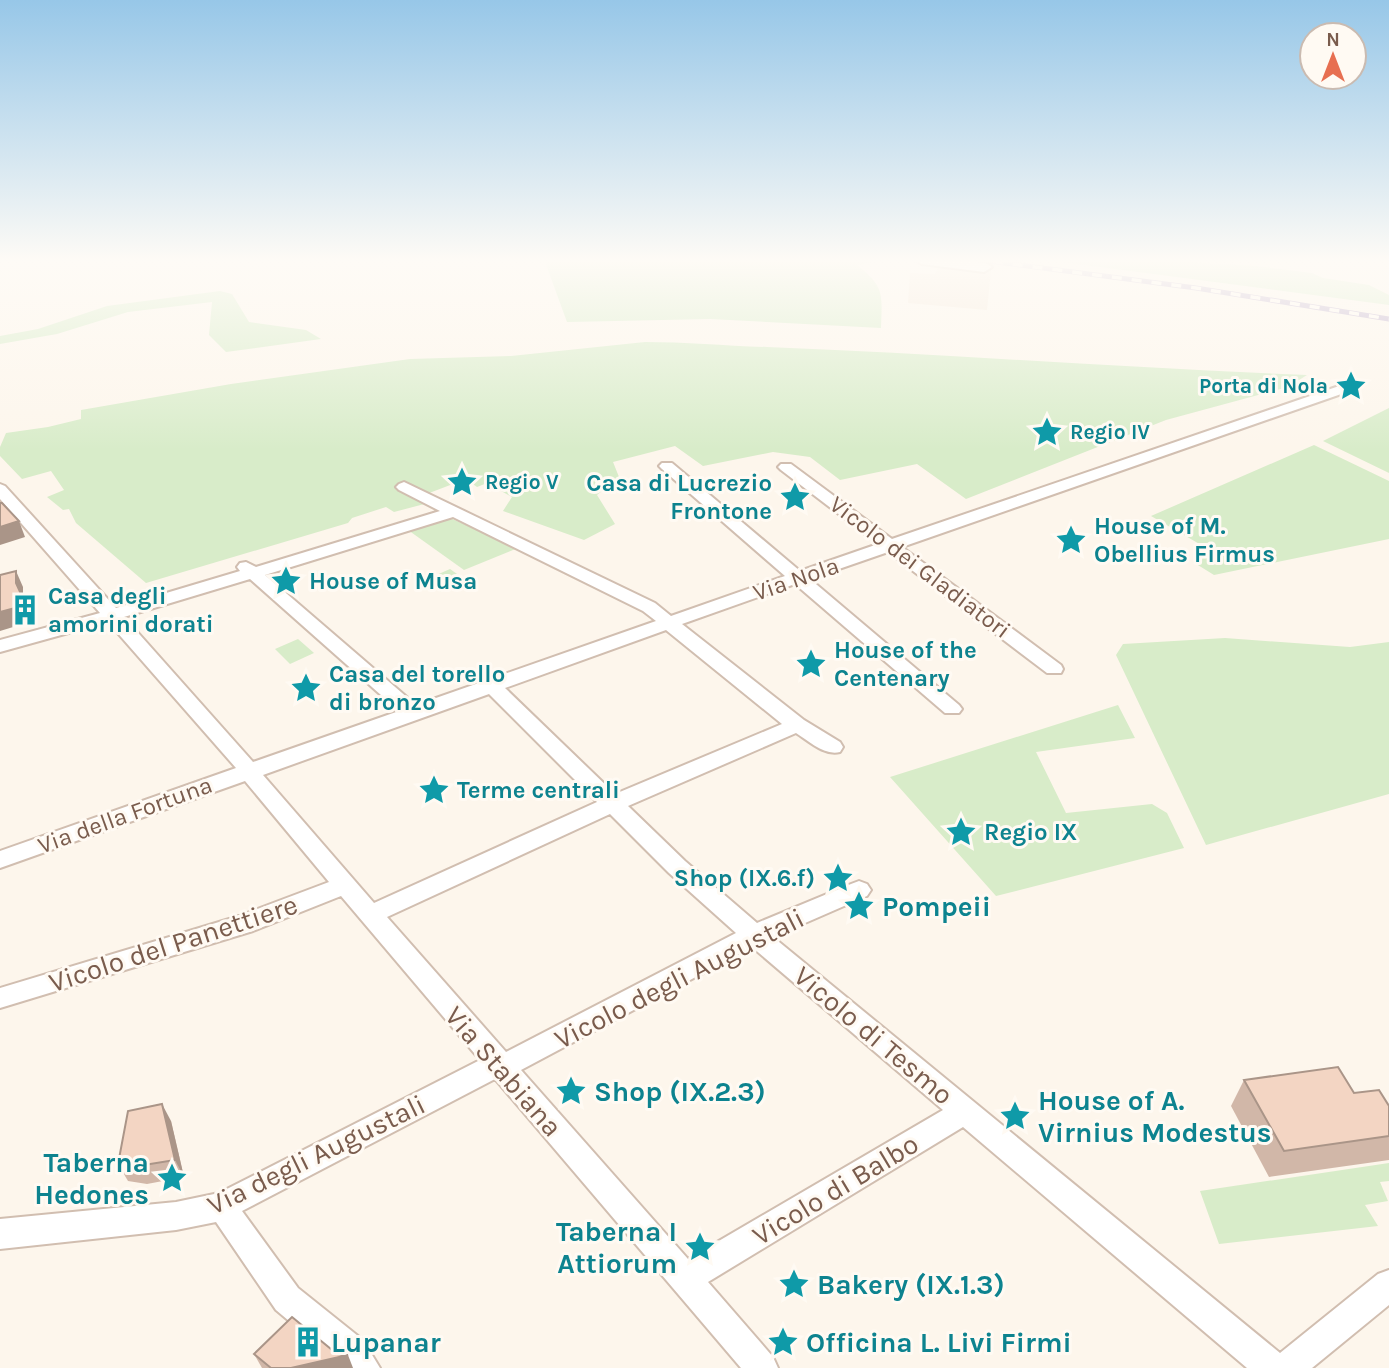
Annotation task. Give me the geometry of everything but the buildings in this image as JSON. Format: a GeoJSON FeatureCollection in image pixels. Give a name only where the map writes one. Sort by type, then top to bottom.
{"type":"FeatureCollection","features":[{"type":"Feature","properties":{"kind":"street","name":"Via Nola"},"geometry":{"type":"LineString","coordinates":[[250,772],[797,577],[1342,389]]}},
{"type":"Feature","properties":{"kind":"street"},"geometry":{"type":"LineString","coordinates":[[667,466],[952,709]]}},
{"type":"Feature","properties":{"kind":"street","name":"Vicolo dei Gladiatori"},"geometry":{"type":"LineString","coordinates":[[786,467],[1054,669]]}},
{"type":"Feature","properties":{"kind":"street"},"geometry":{"type":"LineString","coordinates":[[404,488],[649,607],[797,725],[833,747]]}},
{"type":"Feature","properties":{"kind":"street","name":"Via Stabiana"},"geometry":{"type":"LineString","coordinates":[[0,489],[250,772],[344,886],[499,1065],[694,1273],[762,1368]]}},
{"type":"Feature","properties":{"kind":"street"},"geometry":{"type":"LineString","coordinates":[[0,646],[112,615],[248,569],[454,512]]}},
{"type":"Feature","properties":{"kind":"street"},"geometry":{"type":"LineString","coordinates":[[248,569],[414,714]]}},
{"type":"Feature","properties":{"kind":"street","name":"Vicolo di Tesmo"},"geometry":{"type":"LineString","coordinates":[[492,687],[677,867],[754,935],[1272,1368]]}},
{"type":"Feature","properties":{"kind":"street"},"geometry":{"type":"LineString","coordinates":[[370,915],[614,803],[797,725]]}},
{"type":"Feature","properties":{"kind":"street","name":"Via della Fortuna"},"geometry":{"type":"LineString","coordinates":[[0,860],[250,772]]}},
{"type":"Feature","properties":{"kind":"street","name":"Vicolo del Panettiere"},"geometry":{"type":"LineString","coordinates":[[0,998],[245,924],[344,886]]}},
{"type":"Feature","properties":{"kind":"street","name":"Vicolo degli Augustali"},"geometry":{"type":"LineString","coordinates":[[499,1065],[520,1059],[754,935],[859,890]]}},
{"type":"Feature","properties":{"kind":"street","name":"Via degli Augustali"},"geometry":{"type":"LineString","coordinates":[[0,1234],[176,1216],[223,1206],[499,1065]]}},
{"type":"Feature","properties":{"kind":"street","name":"Vicolo di Balbo"},"geometry":{"type":"LineString","coordinates":[[694,1273],[965,1111]]}},
{"type":"Feature","properties":{"kind":"street"},"geometry":{"type":"LineString","coordinates":[[223,1206],[239,1233],[287,1299],[354,1357]]}},
{"type":"Feature","properties":{"kind":"street"},"geometry":{"type":"LineString","coordinates":[[1287,1368],[1389,1285]]}},
{"type":"Feature","properties":{"kind":"green space"},"geometry":{"type":"Polygon","coordinates":[[[56,323],[93,323],[57,334],[0,344],[0,336],[56,323]]]}},
{"type":"Feature","properties":{"kind":"green space"},"geometry":{"type":"Polygon","coordinates":[[[210,323],[255,323],[306,330],[321,339],[226,352],[209,335],[210,323]]]}},
{"type":"Feature","properties":{"kind":"green space"},"geometry":{"type":"Polygon","coordinates":[[[783,323],[881,323],[881,328],[783,323]]]}},
{"type":"Feature","properties":{"kind":"green space"},"geometry":{"type":"Polygon","coordinates":[[[645,342],[1307,375],[1288,387],[1166,420],[966,499],[917,464],[840,480],[810,457],[773,452],[703,466],[675,446],[613,462],[619,477],[597,495],[615,524],[584,540],[503,511],[512,497],[487,483],[477,487],[466,479],[424,495],[432,502],[394,512],[386,507],[352,518],[348,523],[146,583],[76,523],[69,509],[63,510],[47,497],[64,490],[51,471],[22,479],[0,456],[0,447],[6,433],[81,419],[81,410],[231,384],[410,359],[511,356],[645,342]]]}},
{"type":"Feature","properties":{"kind":"green space"},"geometry":{"type":"Polygon","coordinates":[[[1389,408],[1389,473],[1323,441],[1389,408]]]}},
{"type":"Feature","properties":{"kind":"green space"},"geometry":{"type":"Polygon","coordinates":[[[1314,445],[1389,481],[1389,539],[1214,575],[1193,562],[1215,553],[1151,516],[1314,445]]]}},
{"type":"Feature","properties":{"kind":"green space"},"geometry":{"type":"Polygon","coordinates":[[[450,518],[518,548],[464,570],[408,530],[450,518]]]}},
{"type":"Feature","properties":{"kind":"green space"},"geometry":{"type":"Polygon","coordinates":[[[450,569],[467,581],[441,592],[425,580],[450,569]]]}},
{"type":"Feature","properties":{"kind":"green space"},"geometry":{"type":"Polygon","coordinates":[[[1225,638],[1350,647],[1389,642],[1389,794],[1206,845],[1116,655],[1123,644],[1225,638]]]}},
{"type":"Feature","properties":{"kind":"green space"},"geometry":{"type":"Polygon","coordinates":[[[298,639],[314,653],[290,664],[275,649],[298,639]]]}},
{"type":"Feature","properties":{"kind":"green space"},"geometry":{"type":"Polygon","coordinates":[[[1118,705],[1135,738],[1036,752],[1066,813],[1152,804],[1167,813],[1184,848],[996,896],[890,777],[1118,705]]]}},
{"type":"Feature","properties":{"kind":"green space"},"geometry":{"type":"Polygon","coordinates":[[[1389,1163],[1389,1181],[1380,1182],[1388,1201],[1365,1205],[1378,1226],[1219,1244],[1200,1191],[1389,1163]]]}},
{"type":"Feature","properties":{"kind":"place","name":"Porta di Nola"},"geometry":{"type":"Point","coordinates":[1351,386]}},
{"type":"Feature","properties":{"kind":"place","name":"Regio IV"},"geometry":{"type":"Point","coordinates":[1047,432]}},
{"type":"Feature","properties":{"kind":"place","name":"Regio V"},"geometry":{"type":"Point","coordinates":[462,482]}},
{"type":"Feature","properties":{"kind":"place","name":"Casa di Lucrezio Frontone"},"geometry":{"type":"Point","coordinates":[795,497]}},
{"type":"Feature","properties":{"kind":"place","name":"House of M. Obellius Firmus"},"geometry":{"type":"Point","coordinates":[1071,540]}},
{"type":"Feature","properties":{"kind":"place","name":"House of Musa"},"geometry":{"type":"Point","coordinates":[286,581]}},
{"type":"Feature","properties":{"kind":"place","name":"Casa degli amorini dorati"},"geometry":{"type":"Point","coordinates":[25,610]}},
{"type":"Feature","properties":{"kind":"place","name":"House of the Centenary"},"geometry":{"type":"Point","coordinates":[811,664]}},
{"type":"Feature","properties":{"kind":"place","name":"Casa del torello di bronzo"},"geometry":{"type":"Point","coordinates":[306,688]}},
{"type":"Feature","properties":{"kind":"place","name":"Terme centrali"},"geometry":{"type":"Point","coordinates":[434,790]}},
{"type":"Feature","properties":{"kind":"place","name":"Regio IX"},"geometry":{"type":"Point","coordinates":[961,832]}},
{"type":"Feature","properties":{"kind":"place","name":"Shop (IX.6.f)"},"geometry":{"type":"Point","coordinates":[838,878]}},
{"type":"Feature","properties":{"kind":"place","name":"Pompeii"},"geometry":{"type":"Point","coordinates":[859,906]}},
{"type":"Feature","properties":{"kind":"place","name":"Shop (IX.2.3)"},"geometry":{"type":"Point","coordinates":[571,1091]}},
{"type":"Feature","properties":{"kind":"place","name":"House of A. Virnius Modestus"},"geometry":{"type":"Point","coordinates":[1015,1116]}},
{"type":"Feature","properties":{"kind":"place","name":"Taberna Hedones"},"geometry":{"type":"Point","coordinates":[172,1178]}},
{"type":"Feature","properties":{"kind":"place","name":"Taberna I Attiorum"},"geometry":{"type":"Point","coordinates":[700,1247]}},
{"type":"Feature","properties":{"kind":"place","name":"Bakery (IX.1.3)"},"geometry":{"type":"Point","coordinates":[794,1284]}},
{"type":"Feature","properties":{"kind":"place","name":"Lupanar"},"geometry":{"type":"Point","coordinates":[308,1342]}},
{"type":"Feature","properties":{"kind":"place","name":"Officina L. Livi Firmi"},"geometry":{"type":"Point","coordinates":[783,1342]}}]}
